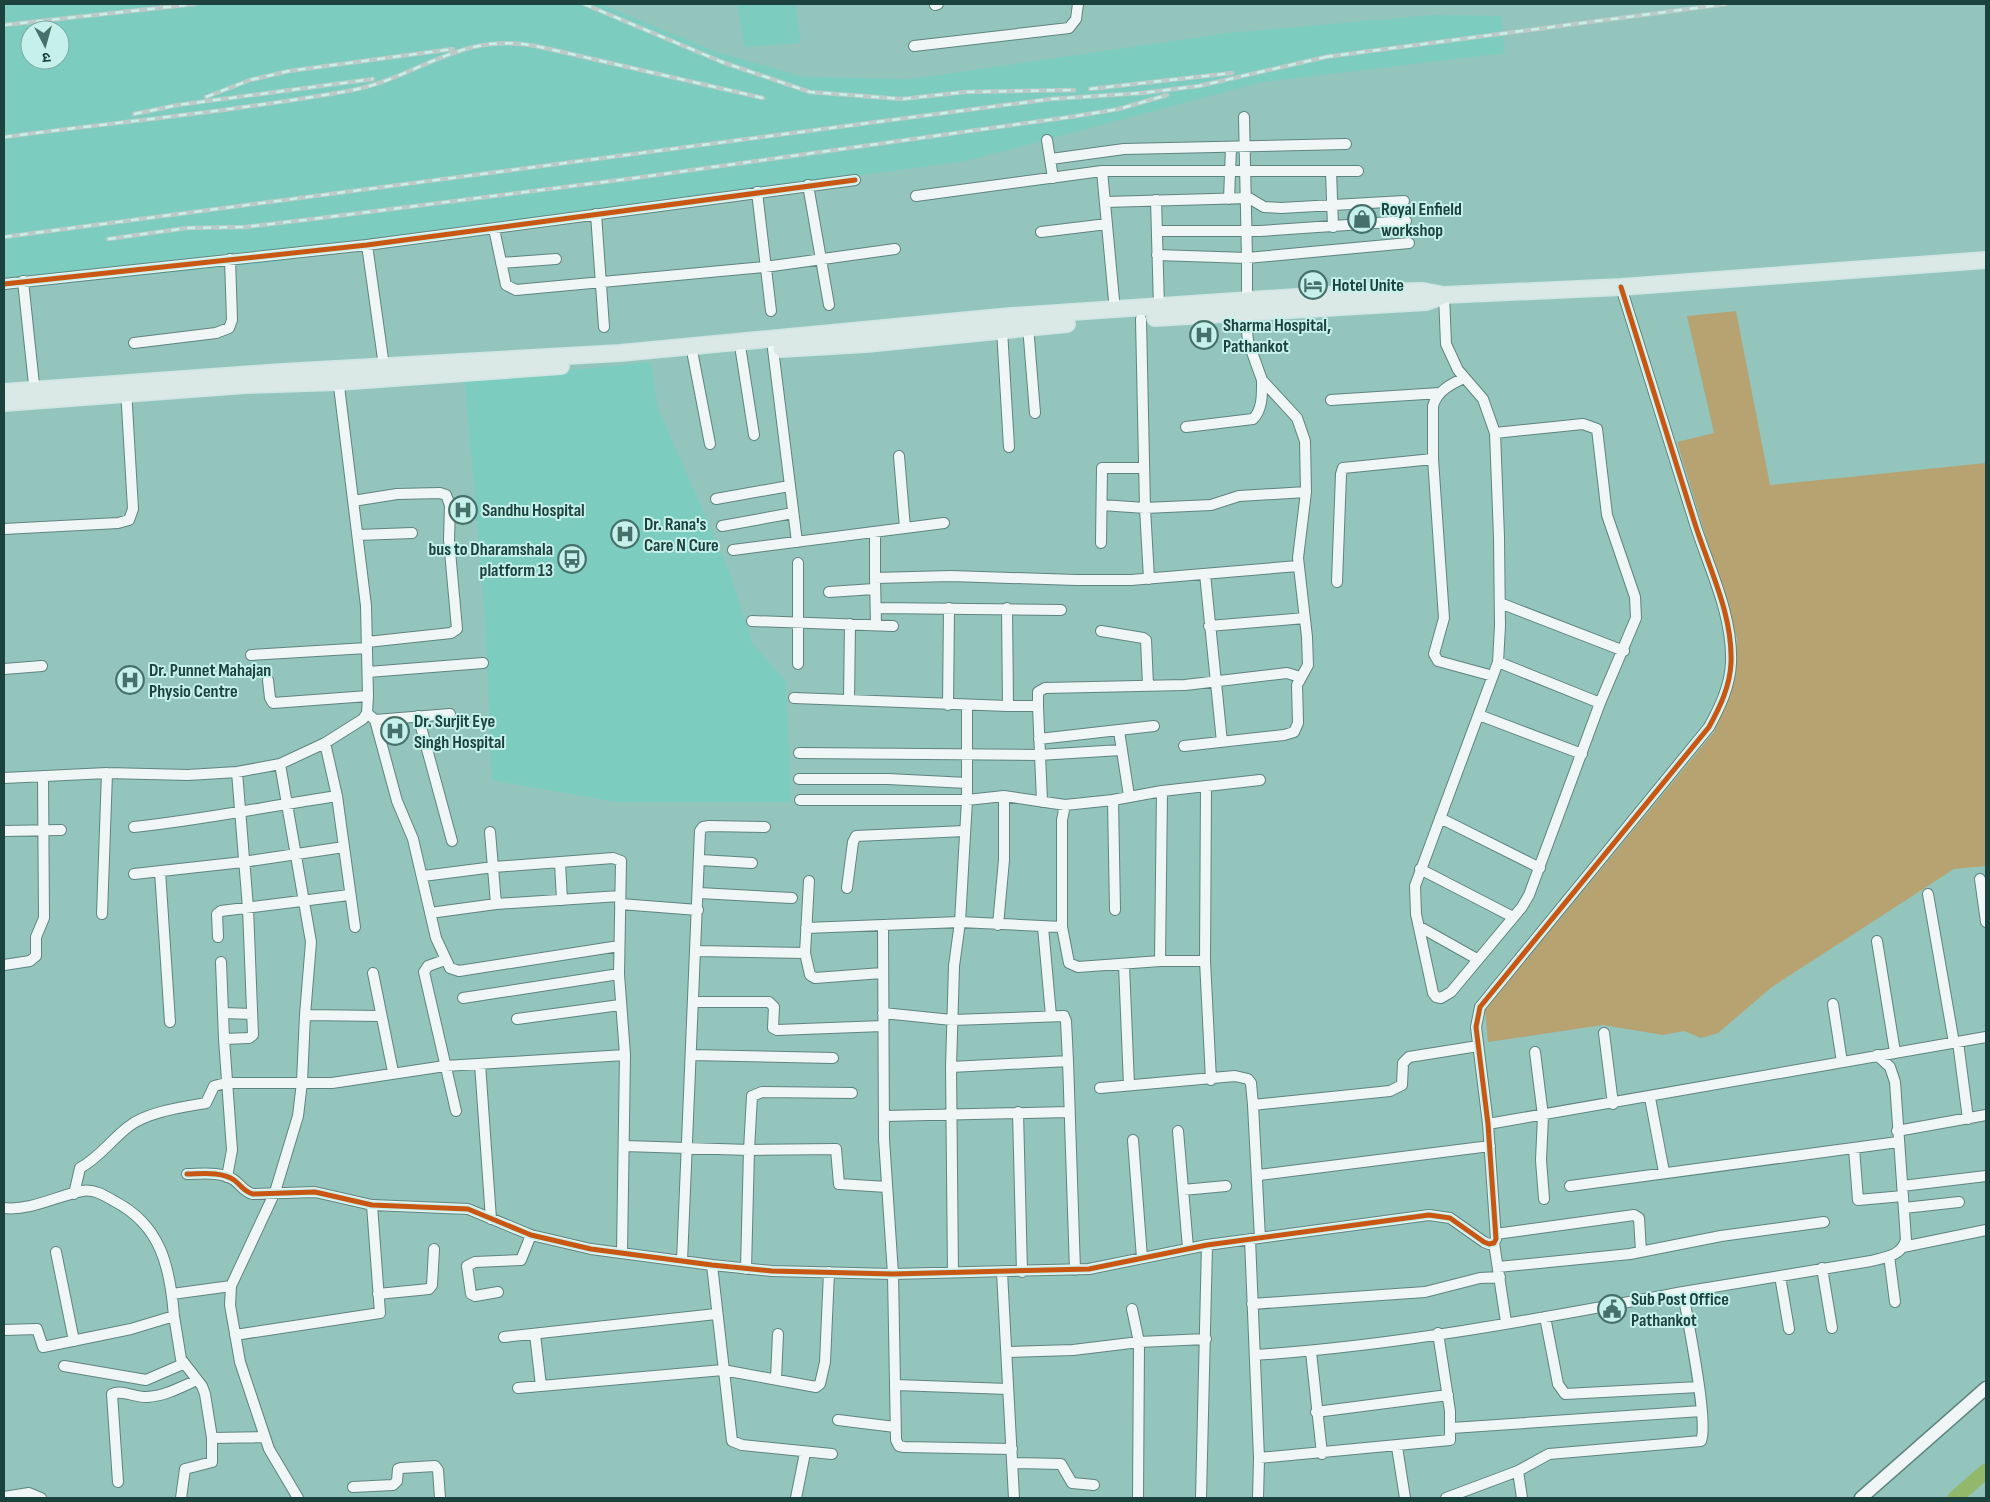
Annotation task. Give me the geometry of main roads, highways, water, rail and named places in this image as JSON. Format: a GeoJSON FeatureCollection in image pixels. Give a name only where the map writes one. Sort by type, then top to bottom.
{"type":"FeatureCollection","features":[{"type":"Feature","properties":{"kind":"main road"},"geometry":{"type":"LineString","coordinates":[[337,375],[384,366],[620,353],[1011,316],[1159,307],[1426,302],[1444,295],[1621,287],[1986,260]]}},
{"type":"Feature","properties":{"kind":"main road"},"geometry":{"type":"LineString","coordinates":[[4,392],[36,395],[126,389],[245,386],[337,375],[693,356],[866,344],[1028,326],[1141,318],[1246,306]]}},
{"type":"Feature","properties":{"kind":"main road"},"geometry":{"type":"LineString","coordinates":[[4,403],[36,395]]}},
{"type":"Feature","properties":{"kind":"waterway"},"geometry":{"type":"LineString","coordinates":[[1955,1498],[1986,1471]]}},
{"type":"Feature","properties":{"kind":"railway"},"geometry":{"type":"LineString","coordinates":[[4,25],[195,4]]}},
{"type":"Feature","properties":{"kind":"railway"},"geometry":{"type":"LineString","coordinates":[[584,4],[722,62],[810,92],[902,99],[965,92],[1074,90]]}},
{"type":"Feature","properties":{"kind":"railway"},"geometry":{"type":"LineString","coordinates":[[1325,57],[1726,4]]}},
{"type":"Feature","properties":{"kind":"railway"},"geometry":{"type":"LineString","coordinates":[[4,137],[219,110],[348,91],[396,77],[461,50],[484,45],[509,43],[536,46],[763,98]]}},
{"type":"Feature","properties":{"kind":"railway"},"geometry":{"type":"LineString","coordinates":[[206,97],[250,80],[289,71],[453,49]]}},
{"type":"Feature","properties":{"kind":"railway"},"geometry":{"type":"LineString","coordinates":[[4,237],[1051,99],[1142,93],[1199,86],[1330,56]]}},
{"type":"Feature","properties":{"kind":"railway"},"geometry":{"type":"LineString","coordinates":[[1090,89],[1232,73]]}},
{"type":"Feature","properties":{"kind":"railway"},"geometry":{"type":"LineString","coordinates":[[134,114],[178,105],[373,79]]}},
{"type":"Feature","properties":{"kind":"railway"},"geometry":{"type":"LineString","coordinates":[[108,239],[187,228],[245,227],[635,178],[1070,117],[1119,109],[1167,95]]}},
{"type":"Feature","properties":{"kind":"place","name":"Royal Enfield workshop"},"geometry":{"type":"Point","coordinates":[1362,219]}},
{"type":"Feature","properties":{"kind":"place","name":"Hotel Unite"},"geometry":{"type":"Point","coordinates":[1313,285]}},
{"type":"Feature","properties":{"kind":"place","name":"Sharma Hospital, Pathankot"},"geometry":{"type":"Point","coordinates":[1204,335]}},
{"type":"Feature","properties":{"kind":"place","name":"Sandhu Hospital"},"geometry":{"type":"Point","coordinates":[463,510]}},
{"type":"Feature","properties":{"kind":"place","name":"Dr. Rana's Care N Cure"},"geometry":{"type":"Point","coordinates":[625,534]}},
{"type":"Feature","properties":{"kind":"place","name":"bus to Dharamshala platform 13"},"geometry":{"type":"Point","coordinates":[572,559]}},
{"type":"Feature","properties":{"kind":"place","name":"Dr. Punnet Mahajan Physio Centre"},"geometry":{"type":"Point","coordinates":[130,680]}},
{"type":"Feature","properties":{"kind":"place","name":"Dr. Surjit Eye Singh Hospital"},"geometry":{"type":"Point","coordinates":[395,731]}},
{"type":"Feature","properties":{"kind":"place","name":"Sub Post Office Pathankot"},"geometry":{"type":"Point","coordinates":[1612,1309]}}]}
